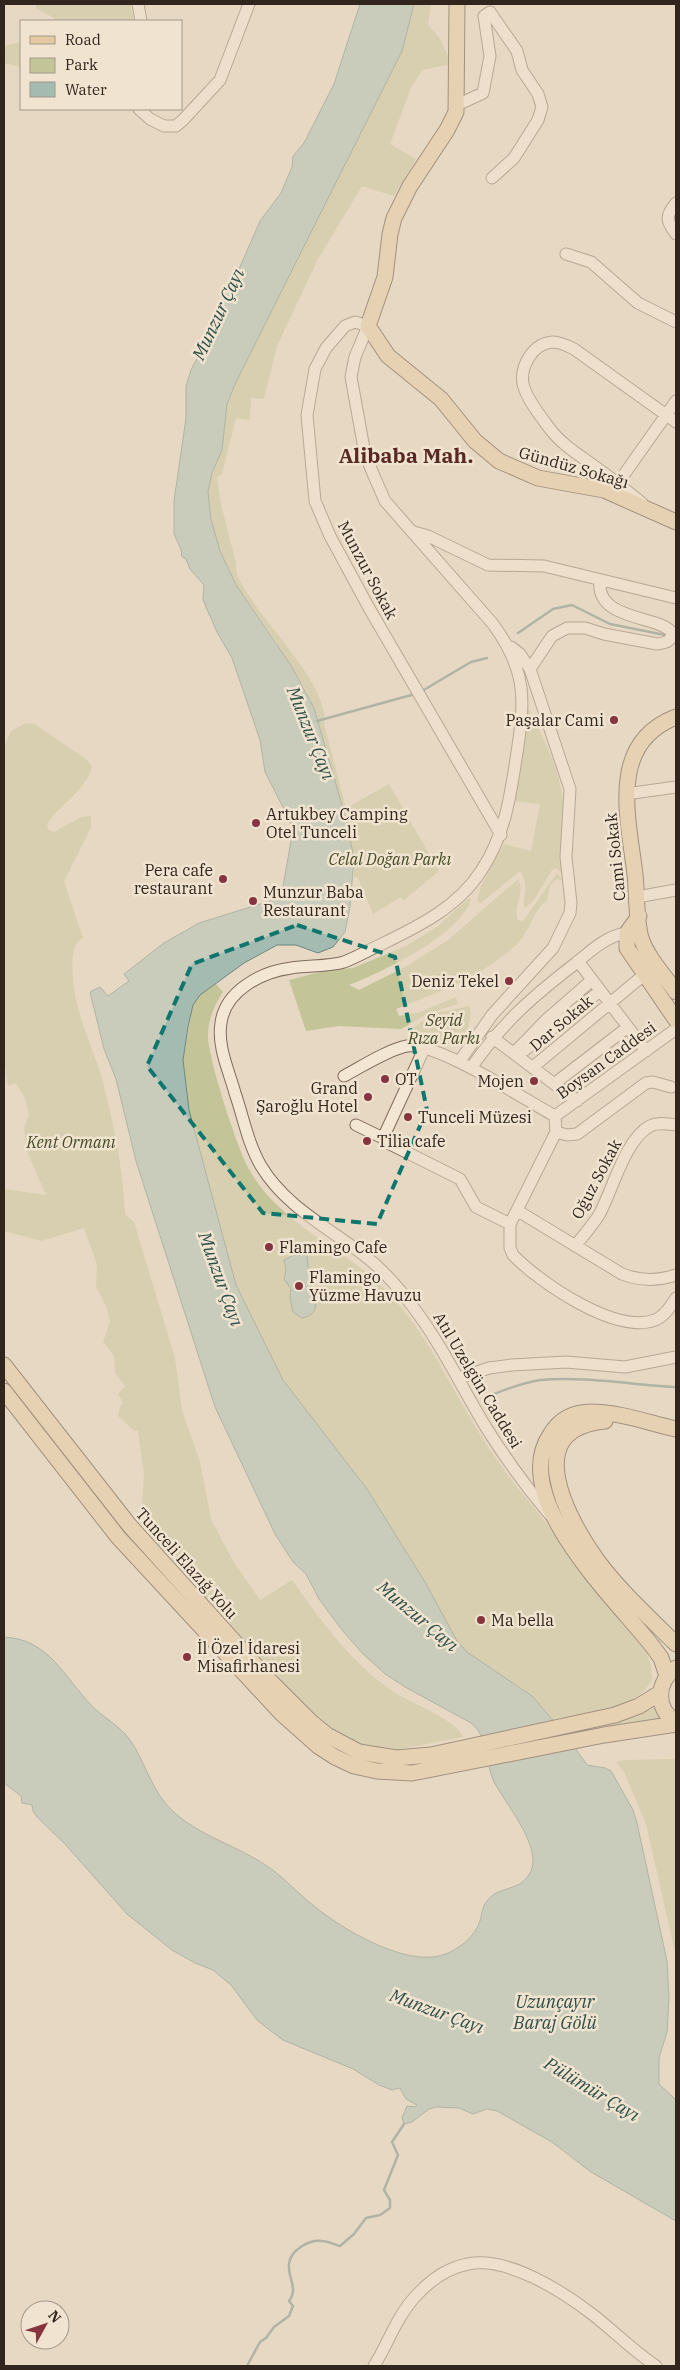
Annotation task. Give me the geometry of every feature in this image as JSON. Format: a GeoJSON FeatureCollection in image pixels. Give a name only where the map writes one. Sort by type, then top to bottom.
{"type":"FeatureCollection","features":[{"type":"Feature","properties":{"kind":"main road"},"geometry":{"type":"LineString","coordinates":[[368,326],[385,277],[390,234],[394,218],[410,186],[453,120],[457,105],[457,4]]}},
{"type":"Feature","properties":{"kind":"main road","name":"Gündüz Sokağı"},"geometry":{"type":"LineString","coordinates":[[368,326],[388,356],[441,399],[475,441],[499,461],[538,478],[604,490],[676,522]]}},
{"type":"Feature","properties":{"kind":"main road","name":"Cami Sokak"},"geometry":{"type":"LineString","coordinates":[[676,717],[658,726],[642,742],[634,754],[629,768],[626,794],[641,938],[676,992]]}},
{"type":"Feature","properties":{"kind":"main road"},"geometry":{"type":"LineString","coordinates":[[639,916],[627,932],[627,948],[676,1020]]}},
{"type":"Feature","properties":{"kind":"main road","name":"Tunceli Elazığ Yolu"},"geometry":{"type":"LineString","coordinates":[[4,1365],[130,1526],[262,1672],[310,1721],[327,1735],[359,1752],[433,1762]]}},
{"type":"Feature","properties":{"kind":"main road","name":"Tunceli Elazığ Yolu"},"geometry":{"type":"LineString","coordinates":[[4,1391],[118,1537],[257,1689],[299,1730],[335,1757],[354,1766],[396,1773],[433,1762]]}},
{"type":"Feature","properties":{"kind":"main road"},"geometry":{"type":"LineString","coordinates":[[433,1762],[601,1719],[639,1706],[660,1692],[672,1672],[587,1568],[559,1525],[541,1482],[539,1467],[540,1452],[553,1429],[564,1419],[578,1413],[592,1412],[630,1418],[676,1429]]}},
{"type":"Feature","properties":{"kind":"main road"},"geometry":{"type":"LineString","coordinates":[[630,1418],[588,1422],[576,1427],[565,1436],[559,1446],[555,1472],[568,1508],[586,1544],[598,1562],[632,1600],[676,1644]]}},
{"type":"Feature","properties":{"kind":"main road"},"geometry":{"type":"LineString","coordinates":[[660,1692],[665,1712],[676,1723]]}},
{"type":"Feature","properties":{"kind":"main road"},"geometry":{"type":"LineString","coordinates":[[433,1762],[676,1723]]}},
{"type":"Feature","properties":{"kind":"street"},"geometry":{"type":"LineString","coordinates":[[138,4],[141,20]]}},
{"type":"Feature","properties":{"kind":"street"},"geometry":{"type":"LineString","coordinates":[[140,110],[150,119],[164,126],[176,126],[183,120],[220,80],[249,4]]}},
{"type":"Feature","properties":{"kind":"street"},"geometry":{"type":"LineString","coordinates":[[457,105],[483,93],[490,56],[484,16],[490,12],[517,51],[522,70],[538,94],[542,107],[538,120],[514,158],[492,178]]}},
{"type":"Feature","properties":{"kind":"street"},"geometry":{"type":"LineString","coordinates":[[676,203],[669,211],[667,221],[676,234]]}},
{"type":"Feature","properties":{"kind":"street"},"geometry":{"type":"LineString","coordinates":[[566,254],[592,262],[638,303],[675,317]]}},
{"type":"Feature","properties":{"kind":"street","name":"Munzur Sokak"},"geometry":{"type":"LineString","coordinates":[[368,326],[356,322],[345,326],[321,355],[315,369],[306,415],[315,501],[330,536],[366,602],[501,835]]}},
{"type":"Feature","properties":{"kind":"street"},"geometry":{"type":"LineString","coordinates":[[368,326],[355,357],[351,376],[365,454],[385,500],[467,592],[508,645],[520,654],[530,669],[570,789],[566,857],[571,903],[570,913],[564,930],[554,948],[492,1015],[459,1062]]}},
{"type":"Feature","properties":{"kind":"street"},"geometry":{"type":"LineString","coordinates":[[649,509],[618,482],[568,447],[551,431],[523,386],[522,374],[525,362],[544,345],[552,342],[563,344],[574,349],[672,418]]}},
{"type":"Feature","properties":{"kind":"street"},"geometry":{"type":"LineString","coordinates":[[618,482],[672,418],[676,401]]}},
{"type":"Feature","properties":{"kind":"street"},"geometry":{"type":"LineString","coordinates":[[414,532],[428,536],[488,565],[544,566],[676,598]]}},
{"type":"Feature","properties":{"kind":"street"},"geometry":{"type":"LineString","coordinates":[[530,669],[552,636],[567,628],[585,628],[604,634],[657,644],[670,640],[672,633],[666,627],[627,615],[608,602],[602,596],[600,580]]}},
{"type":"Feature","properties":{"kind":"street","name":"Atıl Uzelgün Caddesi"},"geometry":{"type":"LineString","coordinates":[[508,645],[521,673],[522,723],[510,802],[501,835],[474,881],[420,926],[346,961],[281,970],[252,981],[231,999],[221,1019],[220,1028],[226,1064],[242,1116],[256,1155],[264,1170],[289,1200],[366,1257],[395,1285],[414,1308],[460,1378],[478,1413],[522,1481],[559,1525]]}},
{"type":"Feature","properties":{"kind":"street"},"geometry":{"type":"LineString","coordinates":[[626,794],[676,787]]}},
{"type":"Feature","properties":{"kind":"street"},"geometry":{"type":"LineString","coordinates":[[637,897],[676,890]]}},
{"type":"Feature","properties":{"kind":"street"},"geometry":{"type":"LineString","coordinates":[[471,1068],[492,1037],[533,996],[608,938],[627,932]]}},
{"type":"Feature","properties":{"kind":"street"},"geometry":{"type":"LineString","coordinates":[[578,961],[646,1051]]}},
{"type":"Feature","properties":{"kind":"street","name":"Dar Sokak"},"geometry":{"type":"LineString","coordinates":[[533,1067],[645,974]]}},
{"type":"Feature","properties":{"kind":"street"},"geometry":{"type":"LineString","coordinates":[[516,1055],[544,1021],[592,980]]}},
{"type":"Feature","properties":{"kind":"street"},"geometry":{"type":"LineString","coordinates":[[516,1055],[600,991]]}},
{"type":"Feature","properties":{"kind":"street"},"geometry":{"type":"LineString","coordinates":[[554,1084],[628,1027]]}},
{"type":"Feature","properties":{"kind":"street","name":"Boysan Caddesi"},"geometry":{"type":"LineString","coordinates":[[555,1116],[676,1029]]}},
{"type":"Feature","properties":{"kind":"street"},"geometry":{"type":"LineString","coordinates":[[492,1037],[577,1101]]}},
{"type":"Feature","properties":{"kind":"street"},"geometry":{"type":"LineString","coordinates":[[344,1076],[400,1048],[415,1046],[459,1062],[555,1116],[556,1132],[510,1224],[510,1248],[519,1262],[568,1298],[612,1318],[646,1322],[656,1320],[676,1298]]}},
{"type":"Feature","properties":{"kind":"street"},"geometry":{"type":"LineString","coordinates":[[383,1138],[385,1130],[424,1049]]}},
{"type":"Feature","properties":{"kind":"street"},"geometry":{"type":"LineString","coordinates":[[556,1132],[567,1136],[577,1134],[646,1083],[653,1082],[671,1087]]}},
{"type":"Feature","properties":{"kind":"street","name":"Oğuz Sokak"},"geometry":{"type":"LineString","coordinates":[[575,1246],[598,1216],[631,1146],[639,1136],[649,1126],[658,1124],[676,1125]]}},
{"type":"Feature","properties":{"kind":"street"},"geometry":{"type":"LineString","coordinates":[[356,1125],[460,1179],[476,1207],[510,1224]]}},
{"type":"Feature","properties":{"kind":"street"},"geometry":{"type":"LineString","coordinates":[[518,1211],[622,1274],[636,1280],[676,1275]]}},
{"type":"Feature","properties":{"kind":"street"},"geometry":{"type":"LineString","coordinates":[[460,1378],[489,1368],[512,1365],[566,1362],[625,1367],[676,1357]]}},
{"type":"Feature","properties":{"kind":"street"},"geometry":{"type":"LineString","coordinates":[[374,2366],[401,2316],[414,2298],[445,2272],[470,2264],[517,2270],[544,2283],[592,2313],[634,2351],[656,2366]]}},
{"type":"Feature","properties":{"kind":"highlighted area"},"geometry":{"type":"Polygon","coordinates":[[[297,925],[395,957],[427,1110],[377,1224],[263,1213],[147,1066],[192,964],[297,925]]]}},
{"type":"Feature","properties":{"kind":"green space"},"geometry":{"type":"Polygon","coordinates":[[[37,4],[130,4],[134,20],[54,20],[54,18],[35,8],[37,4]]]}},
{"type":"Feature","properties":{"kind":"green space","name":"Celal Doğan Parkı"},"geometry":{"type":"Polygon","coordinates":[[[414,4],[431,4],[428,25],[439,37],[452,64],[422,70],[411,88],[390,144],[416,159],[394,196],[362,186],[318,259],[277,346],[264,399],[251,398],[250,420],[236,418],[222,474],[217,477],[220,499],[237,574],[258,609],[289,649],[316,689],[323,708],[324,724],[346,808],[389,784],[439,871],[403,901],[401,897],[373,914],[358,878],[354,877],[354,858],[346,820],[307,692],[274,639],[236,585],[220,551],[211,519],[208,492],[212,473],[222,450],[227,404],[236,382],[402,51],[414,4]]]}},
{"type":"Feature","properties":{"kind":"green space"},"geometry":{"type":"Polygon","coordinates":[[[20,42],[20,67],[4,63],[4,46],[20,42]]]}},
{"type":"Feature","properties":{"kind":"green space"},"geometry":{"type":"Polygon","coordinates":[[[522,696],[553,761],[558,775],[563,804],[562,874],[556,868],[552,870],[534,900],[525,908],[526,888],[520,871],[481,903],[477,901],[481,886],[504,844],[531,851],[540,804],[514,801],[522,696]]]}},
{"type":"Feature","properties":{"kind":"green space","name":"Kent Ormanı"},"geometry":{"type":"Polygon","coordinates":[[[26,723],[35,724],[87,760],[92,766],[85,782],[47,824],[49,830],[54,832],[81,817],[91,816],[91,828],[64,881],[83,938],[78,942],[73,953],[74,988],[110,1109],[120,1161],[125,1214],[134,1222],[175,1358],[182,1410],[200,1462],[211,1519],[232,1559],[260,1600],[292,1580],[338,1641],[364,1668],[394,1692],[452,1724],[463,1737],[396,1750],[361,1744],[332,1728],[296,1697],[148,1533],[152,1520],[148,1507],[142,1505],[144,1474],[138,1431],[134,1431],[118,1416],[120,1406],[123,1403],[118,1394],[125,1386],[115,1373],[114,1356],[103,1342],[110,1321],[106,1306],[96,1287],[97,1265],[84,1228],[41,1241],[4,1231],[4,1189],[46,1195],[26,1149],[24,1128],[29,1115],[25,1098],[16,1083],[8,1086],[4,1060],[4,747],[11,731],[26,723]]]}},
{"type":"Feature","properties":{"kind":"green space"},"geometry":{"type":"Polygon","coordinates":[[[557,873],[563,880],[557,879],[550,885],[547,901],[539,909],[517,944],[488,967],[460,983],[396,1009],[399,1016],[420,1012],[456,997],[458,1004],[427,1014],[401,1029],[339,1026],[306,1031],[289,980],[324,971],[353,968],[406,946],[438,926],[468,899],[471,899],[453,926],[419,951],[349,985],[359,990],[407,966],[448,940],[518,879],[521,889],[517,915],[518,920],[523,921],[557,873]]]}},
{"type":"Feature","properties":{"kind":"green space"},"geometry":{"type":"Polygon","coordinates":[[[215,983],[223,992],[211,1017],[208,1034],[212,1062],[238,1144],[250,1171],[264,1191],[281,1209],[379,1283],[410,1319],[436,1358],[482,1438],[502,1467],[553,1532],[581,1573],[646,1652],[651,1665],[652,1680],[644,1691],[633,1699],[608,1709],[553,1719],[532,1696],[467,1652],[457,1641],[425,1582],[367,1489],[283,1380],[236,1285],[189,1110],[183,1060],[193,1005],[200,995],[215,983]]]}},
{"type":"Feature","properties":{"kind":"green space","name":"Seyid Rıza Parkı"},"geometry":{"type":"Polygon","coordinates":[[[470,1006],[470,1020],[467,1031],[452,1043],[432,1043],[411,1029],[435,1013],[470,1006]]]}},
{"type":"Feature","properties":{"kind":"green space"},"geometry":{"type":"Polygon","coordinates":[[[654,1703],[667,1721],[606,1730],[605,1723],[654,1703]]]}},
{"type":"Feature","properties":{"kind":"green space"},"geometry":{"type":"Polygon","coordinates":[[[676,1759],[676,1957],[646,1824],[624,1772],[616,1762],[624,1760],[676,1759]]]}},
{"type":"Feature","properties":{"kind":"water","name":"Uzunçayır Baraj Gölü"},"geometry":{"type":"Polygon","coordinates":[[[360,4],[414,4],[402,51],[236,382],[227,404],[222,450],[212,473],[208,492],[211,519],[220,551],[236,585],[292,667],[314,708],[346,819],[354,858],[350,907],[345,932],[333,947],[318,953],[296,945],[277,945],[244,963],[200,995],[193,1005],[183,1060],[189,1110],[236,1285],[283,1380],[367,1489],[425,1582],[457,1641],[467,1652],[532,1696],[566,1735],[587,1765],[611,1771],[633,1810],[667,1961],[669,1998],[667,2032],[659,2058],[659,2084],[676,2100],[676,2221],[591,2172],[552,2142],[497,2111],[487,2109],[473,2114],[459,2108],[436,2107],[429,2109],[412,2122],[404,2124],[402,2118],[407,2106],[415,2107],[417,2105],[406,2099],[400,2088],[392,2090],[379,2085],[353,2069],[283,2040],[267,2028],[257,2020],[231,1985],[213,1970],[195,1963],[172,1950],[127,1914],[64,1843],[37,1817],[32,1805],[22,1803],[21,1796],[4,1783],[4,1637],[20,1639],[44,1652],[64,1672],[92,1706],[126,1735],[135,1748],[160,1797],[176,1814],[200,1831],[264,1864],[326,1915],[375,1944],[411,1956],[428,1957],[449,1953],[465,1942],[478,1927],[484,1906],[492,1896],[521,1883],[531,1871],[533,1861],[527,1837],[494,1782],[484,1743],[477,1729],[471,1723],[405,1687],[384,1673],[362,1653],[319,1599],[306,1574],[293,1562],[275,1534],[215,1407],[136,1161],[116,1079],[104,1049],[90,992],[100,987],[108,996],[129,981],[124,974],[164,943],[199,923],[273,900],[282,892],[292,835],[290,821],[265,772],[260,740],[232,658],[217,632],[203,599],[204,585],[190,569],[186,559],[182,557],[181,549],[174,534],[174,501],[186,418],[186,386],[191,370],[221,312],[226,289],[236,276],[260,221],[281,193],[292,167],[293,156],[304,143],[334,84],[360,4]]]}},
{"type":"Feature","properties":{"kind":"water","name":"Flamingo Yüzme Havuzu"},"geometry":{"type":"Polygon","coordinates":[[[294,1255],[307,1255],[308,1266],[314,1273],[310,1285],[316,1300],[315,1310],[302,1318],[293,1312],[290,1298],[291,1289],[284,1279],[286,1270],[284,1260],[294,1255]]]}},
{"type":"Feature","properties":{"kind":"waterway"},"geometry":{"type":"LineString","coordinates":[[518,633],[553,609],[572,605],[610,624],[665,635]]}},
{"type":"Feature","properties":{"kind":"waterway"},"geometry":{"type":"LineString","coordinates":[[422,691],[471,662],[487,658]]}},
{"type":"Feature","properties":{"kind":"waterway","name":"Munzur Çayı"},"geometry":{"type":"LineString","coordinates":[[317,721],[415,694]]}},
{"type":"Feature","properties":{"kind":"waterway"},"geometry":{"type":"LineString","coordinates":[[489,1396],[527,1383],[556,1379],[676,1387]]}},
{"type":"Feature","properties":{"kind":"waterway"},"geometry":{"type":"LineString","coordinates":[[247,2366],[260,2342],[266,2338],[274,2327],[289,2316],[293,2306],[289,2301],[293,2292],[289,2269],[290,2259],[293,2254],[301,2246],[317,2241],[340,2246],[354,2234],[366,2218],[380,2215],[390,2208],[390,2200],[384,2190],[398,2155],[392,2142],[404,2124]]}},
{"type":"Feature","properties":{"kind":"place","name":"Paşalar Cami"},"geometry":{"type":"Point","coordinates":[614,720]}},
{"type":"Feature","properties":{"kind":"place","name":"Artukbey Camping Otel Tunceli"},"geometry":{"type":"Point","coordinates":[256,823]}},
{"type":"Feature","properties":{"kind":"place","name":"Pera cafe restaurant"},"geometry":{"type":"Point","coordinates":[223,879]}},
{"type":"Feature","properties":{"kind":"place","name":"Munzur Baba Restaurant"},"geometry":{"type":"Point","coordinates":[253,901]}},
{"type":"Feature","properties":{"kind":"place","name":"Deniz Tekel"},"geometry":{"type":"Point","coordinates":[509,981]}},
{"type":"Feature","properties":{"kind":"place","name":"OT"},"geometry":{"type":"Point","coordinates":[385,1079]}},
{"type":"Feature","properties":{"kind":"place","name":"Mojen"},"geometry":{"type":"Point","coordinates":[534,1081]}},
{"type":"Feature","properties":{"kind":"place","name":"Grand Şaroğlu Hotel"},"geometry":{"type":"Point","coordinates":[368,1097]}},
{"type":"Feature","properties":{"kind":"place","name":"Tunceli Müzesi"},"geometry":{"type":"Point","coordinates":[408,1117]}},
{"type":"Feature","properties":{"kind":"place","name":"Tilia cafe"},"geometry":{"type":"Point","coordinates":[367,1141]}},
{"type":"Feature","properties":{"kind":"place","name":"Flamingo Cafe"},"geometry":{"type":"Point","coordinates":[269,1247]}},
{"type":"Feature","properties":{"kind":"place","name":"Flamingo Yüzme Havuzu"},"geometry":{"type":"Point","coordinates":[299,1286]}},
{"type":"Feature","properties":{"kind":"place","name":"Ma bella"},"geometry":{"type":"Point","coordinates":[481,1620]}},
{"type":"Feature","properties":{"kind":"place","name":"İl Özel İdaresi Misafirhanesi"},"geometry":{"type":"Point","coordinates":[187,1657]}},
{"type":"Feature","properties":{"kind":"district","name":"Alibaba Mah."},"geometry":{"type":"Point","coordinates":[406,455]}},
{"type":"Feature","properties":{"kind":"water label","name":"Pülümür Çayı"},"geometry":{"type":"Point","coordinates":[592,2089]}}]}
